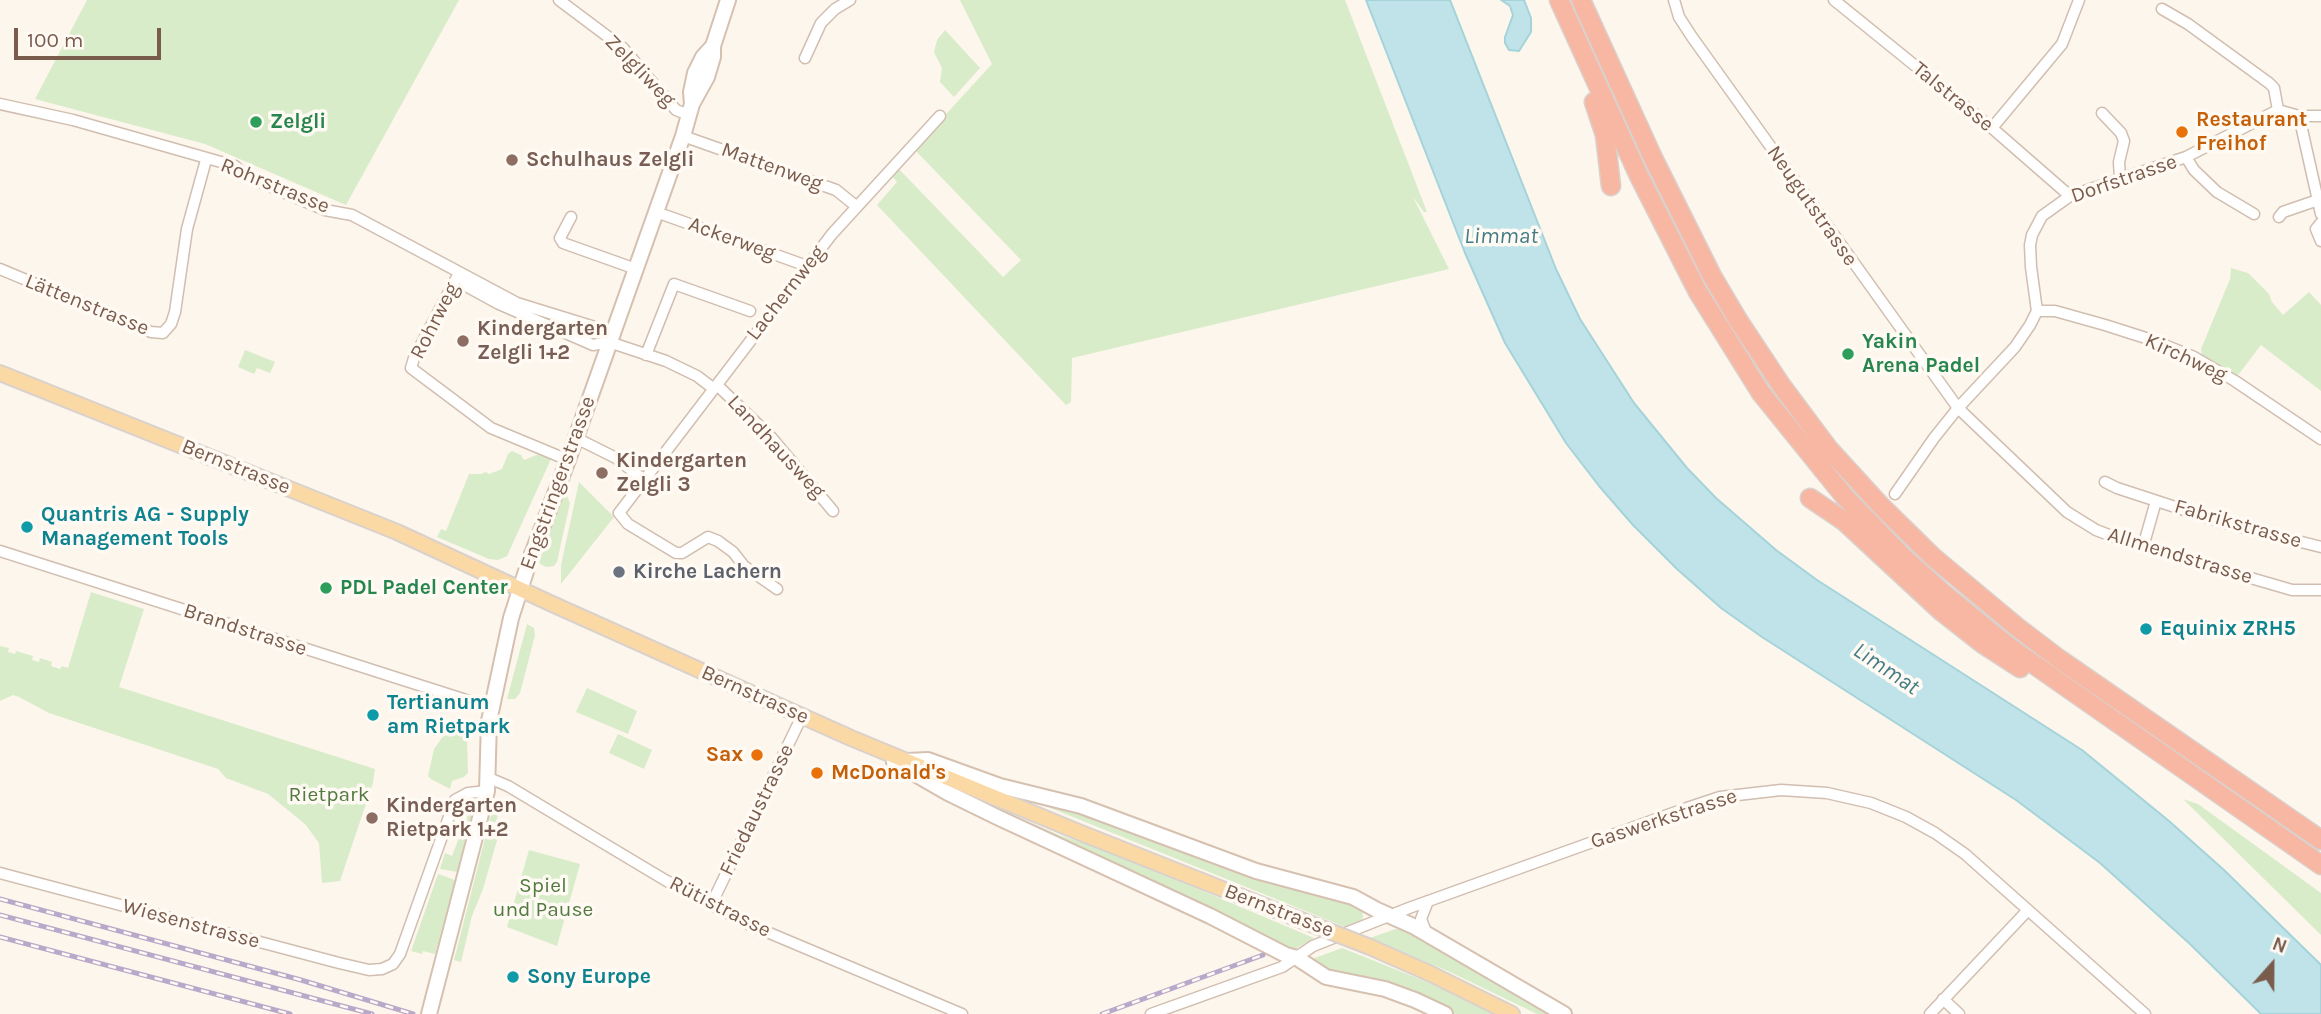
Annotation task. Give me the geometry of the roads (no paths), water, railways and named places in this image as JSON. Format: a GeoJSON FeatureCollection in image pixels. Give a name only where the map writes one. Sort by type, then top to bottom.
{"type":"FeatureCollection","features":[{"type":"Feature","properties":{"kind":"highway"},"geometry":{"type":"LineString","coordinates":[[1581,0],[1653,158],[1712,276],[1781,385],[1828,448],[1906,531],[1955,577],[1997,611],[2059,659],[2321,840]]}},
{"type":"Feature","properties":{"kind":"highway"},"geometry":{"type":"LineString","coordinates":[[1562,8],[1605,135],[1611,186]]}},
{"type":"Feature","properties":{"kind":"highway"},"geometry":{"type":"LineString","coordinates":[[1562,8],[1639,176],[1698,292],[1761,393],[1817,466],[1895,549],[1976,621],[2043,673],[2321,865]]}},
{"type":"Feature","properties":{"kind":"highway"},"geometry":{"type":"LineString","coordinates":[[1810,498],[1836,514],[1941,611],[1998,655],[2218,793]]}},
{"type":"Feature","properties":{"kind":"main road","name":"Bernstrasse"},"geometry":{"type":"LineString","coordinates":[[0,373],[397,532],[860,742],[1370,947],[1512,1014]]}},
{"type":"Feature","properties":{"kind":"street","name":"Zelgliweg"},"geometry":{"type":"LineString","coordinates":[[559,0],[623,48],[676,110],[691,109]]}},
{"type":"Feature","properties":{"kind":"street","name":"Engstringerstrasse"},"geometry":{"type":"LineString","coordinates":[[429,1014],[488,784],[489,721],[511,618],[691,109],[707,77],[713,46],[728,0]]}},
{"type":"Feature","properties":{"kind":"street"},"geometry":{"type":"LineString","coordinates":[[805,58],[821,23],[835,9],[850,0]]}},
{"type":"Feature","properties":{"kind":"street","name":"Neugutstrasse"},"geometry":{"type":"LineString","coordinates":[[1674,0],[1679,17],[1692,37],[1958,408]]}},
{"type":"Feature","properties":{"kind":"street","name":"Talstrasse"},"geometry":{"type":"LineString","coordinates":[[1834,0],[1992,128],[2070,196]]}},
{"type":"Feature","properties":{"kind":"street"},"geometry":{"type":"LineString","coordinates":[[1992,128],[2062,44],[2079,0]]}},
{"type":"Feature","properties":{"kind":"street"},"geometry":{"type":"LineString","coordinates":[[2162,9],[2188,24],[2269,83],[2274,88],[2278,110],[2299,116],[2321,117]]}},
{"type":"Feature","properties":{"kind":"street","name":"Rohrstrasse"},"geometry":{"type":"LineString","coordinates":[[0,104],[116,131],[206,160],[235,166],[246,176],[325,210],[352,215],[522,306],[601,330],[609,342],[593,345],[499,304],[468,287],[459,274]]}},
{"type":"Feature","properties":{"kind":"street","name":"Dorfstrasse"},"geometry":{"type":"LineString","coordinates":[[2037,311],[2031,267],[2032,235],[2042,216],[2070,196],[2186,157],[2278,110]]}},
{"type":"Feature","properties":{"kind":"street"},"geometry":{"type":"LineString","coordinates":[[2102,113],[2121,133],[2124,141],[2119,162],[2120,178]]}},
{"type":"Feature","properties":{"kind":"street","name":"Lachernweg"},"geometry":{"type":"LineString","coordinates":[[777,589],[744,566],[733,552],[718,541],[708,537],[682,553],[676,553],[628,524],[619,513],[807,266],[856,206],[940,116]]}},
{"type":"Feature","properties":{"kind":"street"},"geometry":{"type":"LineString","coordinates":[[2299,116],[2321,214]]}},
{"type":"Feature","properties":{"kind":"street","name":"Mattenweg"},"geometry":{"type":"LineString","coordinates":[[683,135],[836,190],[856,206]]}},
{"type":"Feature","properties":{"kind":"street"},"geometry":{"type":"LineString","coordinates":[[2186,157],[2194,170],[2217,192],[2254,214]]}},
{"type":"Feature","properties":{"kind":"street","name":"Lättenstrasse"},"geometry":{"type":"LineString","coordinates":[[0,269],[151,331],[163,333],[171,324],[175,312],[187,229],[206,160]]}},
{"type":"Feature","properties":{"kind":"street"},"geometry":{"type":"LineString","coordinates":[[2279,217],[2283,212],[2318,200]]}},
{"type":"Feature","properties":{"kind":"street","name":"Ackerweg"},"geometry":{"type":"LineString","coordinates":[[656,212],[807,266]]}},
{"type":"Feature","properties":{"kind":"street"},"geometry":{"type":"LineString","coordinates":[[571,217],[560,238],[563,243],[636,270]]}},
{"type":"Feature","properties":{"kind":"street"},"geometry":{"type":"LineString","coordinates":[[2321,223],[2316,229],[2321,241]]}},
{"type":"Feature","properties":{"kind":"street","name":"Rohrweg"},"geometry":{"type":"LineString","coordinates":[[459,274],[411,368],[491,428],[568,460]]}},
{"type":"Feature","properties":{"kind":"street"},"geometry":{"type":"LineString","coordinates":[[646,355],[674,284],[750,311]]}},
{"type":"Feature","properties":{"kind":"street"},"geometry":{"type":"LineString","coordinates":[[1895,494],[1958,408],[2024,336],[2037,311]]}},
{"type":"Feature","properties":{"kind":"street","name":"Kirchweg"},"geometry":{"type":"LineString","coordinates":[[2037,311],[2055,311],[2105,325],[2194,357],[2321,439]]}},
{"type":"Feature","properties":{"kind":"street","name":"Landhausweg"},"geometry":{"type":"LineString","coordinates":[[609,342],[682,368],[715,387],[771,437],[833,511]]}},
{"type":"Feature","properties":{"kind":"street","name":"Allmendstrasse"},"geometry":{"type":"LineString","coordinates":[[1958,408],[2067,512],[2109,537],[2292,590],[2321,590]]}},
{"type":"Feature","properties":{"kind":"street"},"geometry":{"type":"LineString","coordinates":[[576,438],[616,458],[644,480]]}},
{"type":"Feature","properties":{"kind":"street","name":"Fabrikstrasse"},"geometry":{"type":"LineString","coordinates":[[2105,482],[2221,522],[2321,547]]}},
{"type":"Feature","properties":{"kind":"street","name":"Fabrikstrasse"},"geometry":{"type":"LineString","coordinates":[[2143,547],[2156,501]]}},
{"type":"Feature","properties":{"kind":"street","name":"Brandstrasse"},"geometry":{"type":"LineString","coordinates":[[0,551],[491,708]]}},
{"type":"Feature","properties":{"kind":"street","name":"Friedaustrasse"},"geometry":{"type":"LineString","coordinates":[[711,905],[802,716]]}},
{"type":"Feature","properties":{"kind":"street"},"geometry":{"type":"LineString","coordinates":[[860,742],[948,793],[1297,958],[1326,977],[1394,992],[1445,1014]]}},
{"type":"Feature","properties":{"kind":"street"},"geometry":{"type":"LineString","coordinates":[[907,761],[928,760],[1000,786],[1081,806],[1236,864],[1353,897],[1393,915],[1564,1014]]}},
{"type":"Feature","properties":{"kind":"street","name":"Rütistrasse"},"geometry":{"type":"LineString","coordinates":[[488,784],[508,786],[748,924],[962,1014]]}},
{"type":"Feature","properties":{"kind":"street","name":"Wiesenstrasse"},"geometry":{"type":"LineString","coordinates":[[0,873],[339,963],[369,970],[382,969],[393,964],[400,954],[455,800],[488,784]]}},
{"type":"Feature","properties":{"kind":"street","name":"Gaswerkstrasse"},"geometry":{"type":"LineString","coordinates":[[1297,958],[1313,946],[1428,901],[1705,802],[1743,793],[1781,790],[1843,796],[1871,803],[1906,817],[1951,843],[2145,1014]]}},
{"type":"Feature","properties":{"kind":"street"},"geometry":{"type":"LineString","coordinates":[[1428,901],[1421,923],[1428,935]]}},
{"type":"Feature","properties":{"kind":"street"},"geometry":{"type":"LineString","coordinates":[[1930,1014],[2028,910]]}},
{"type":"Feature","properties":{"kind":"street"},"geometry":{"type":"LineString","coordinates":[[1151,1014],[1282,967],[1297,958]]}},
{"type":"Feature","properties":{"kind":"street"},"geometry":{"type":"LineString","coordinates":[[1943,999],[1959,1014]]}},
{"type":"Feature","properties":{"kind":"water","name":"Limmat"},"geometry":{"type":"Polygon","coordinates":[[[1366,0],[1450,0],[1556,269],[1580,319],[1634,403],[1687,468],[1716,498],[1776,550],[1817,580],[2082,750],[2169,821],[2224,870],[2321,965],[2321,1014],[2261,1014],[2190,944],[2100,863],[2016,800],[1721,608],[1633,525],[1566,443],[1505,343],[1465,253],[1366,0]]]}},
{"type":"Feature","properties":{"kind":"water"},"geometry":{"type":"Polygon","coordinates":[[[1501,0],[1524,0],[1531,18],[1531,32],[1519,51],[1509,50],[1505,43],[1513,15],[1510,6],[1501,0]]]}},
{"type":"Feature","properties":{"kind":"railway"},"geometry":{"type":"LineString","coordinates":[[0,899],[301,980],[413,1014]]}},
{"type":"Feature","properties":{"kind":"railway"},"geometry":{"type":"LineString","coordinates":[[0,915],[372,1014]]}},
{"type":"Feature","properties":{"kind":"railway"},"geometry":{"type":"LineString","coordinates":[[0,937],[290,1014]]}},
{"type":"Feature","properties":{"kind":"railway"},"geometry":{"type":"LineString","coordinates":[[1102,1014],[1263,955]]}},
{"type":"Feature","properties":{"kind":"place","name":"Zelgli"},"geometry":{"type":"Point","coordinates":[256,122]}},
{"type":"Feature","properties":{"kind":"place","name":"Restaurant Freihof"},"geometry":{"type":"Point","coordinates":[2182,132]}},
{"type":"Feature","properties":{"kind":"place","name":"Schulhaus Zelgli"},"geometry":{"type":"Point","coordinates":[512,160]}},
{"type":"Feature","properties":{"kind":"place","name":"Kindergarten Zelgli 1+2"},"geometry":{"type":"Point","coordinates":[463,341]}},
{"type":"Feature","properties":{"kind":"place","name":"Yakin Arena Padel"},"geometry":{"type":"Point","coordinates":[1848,354]}},
{"type":"Feature","properties":{"kind":"place","name":"Kindergarten Zelgli 3"},"geometry":{"type":"Point","coordinates":[602,473]}},
{"type":"Feature","properties":{"kind":"place","name":"Quantris AG - Supply Management Tools"},"geometry":{"type":"Point","coordinates":[27,527]}},
{"type":"Feature","properties":{"kind":"place","name":"Kirche Lachern"},"geometry":{"type":"Point","coordinates":[619,572]}},
{"type":"Feature","properties":{"kind":"place","name":"PDL Padel Center"},"geometry":{"type":"Point","coordinates":[326,588]}},
{"type":"Feature","properties":{"kind":"place","name":"Equinix ZRH5"},"geometry":{"type":"Point","coordinates":[2146,629]}},
{"type":"Feature","properties":{"kind":"place","name":"Tertianum am Rietpark"},"geometry":{"type":"Point","coordinates":[373,715]}},
{"type":"Feature","properties":{"kind":"place","name":"Sax"},"geometry":{"type":"Point","coordinates":[757,755]}},
{"type":"Feature","properties":{"kind":"place","name":"McDonald's"},"geometry":{"type":"Point","coordinates":[817,773]}},
{"type":"Feature","properties":{"kind":"place","name":"Kindergarten Rietpark 1+2"},"geometry":{"type":"Point","coordinates":[372,818]}},
{"type":"Feature","properties":{"kind":"place","name":"Sony Europe"},"geometry":{"type":"Point","coordinates":[513,977]}},
{"type":"Feature","properties":{"kind":"park label","name":"Rietpark"},"geometry":{"type":"Point","coordinates":[329,795]}},
{"type":"Feature","properties":{"kind":"park label","name":"Spiel und Pause"},"geometry":{"type":"Point","coordinates":[543,898]}}]}
